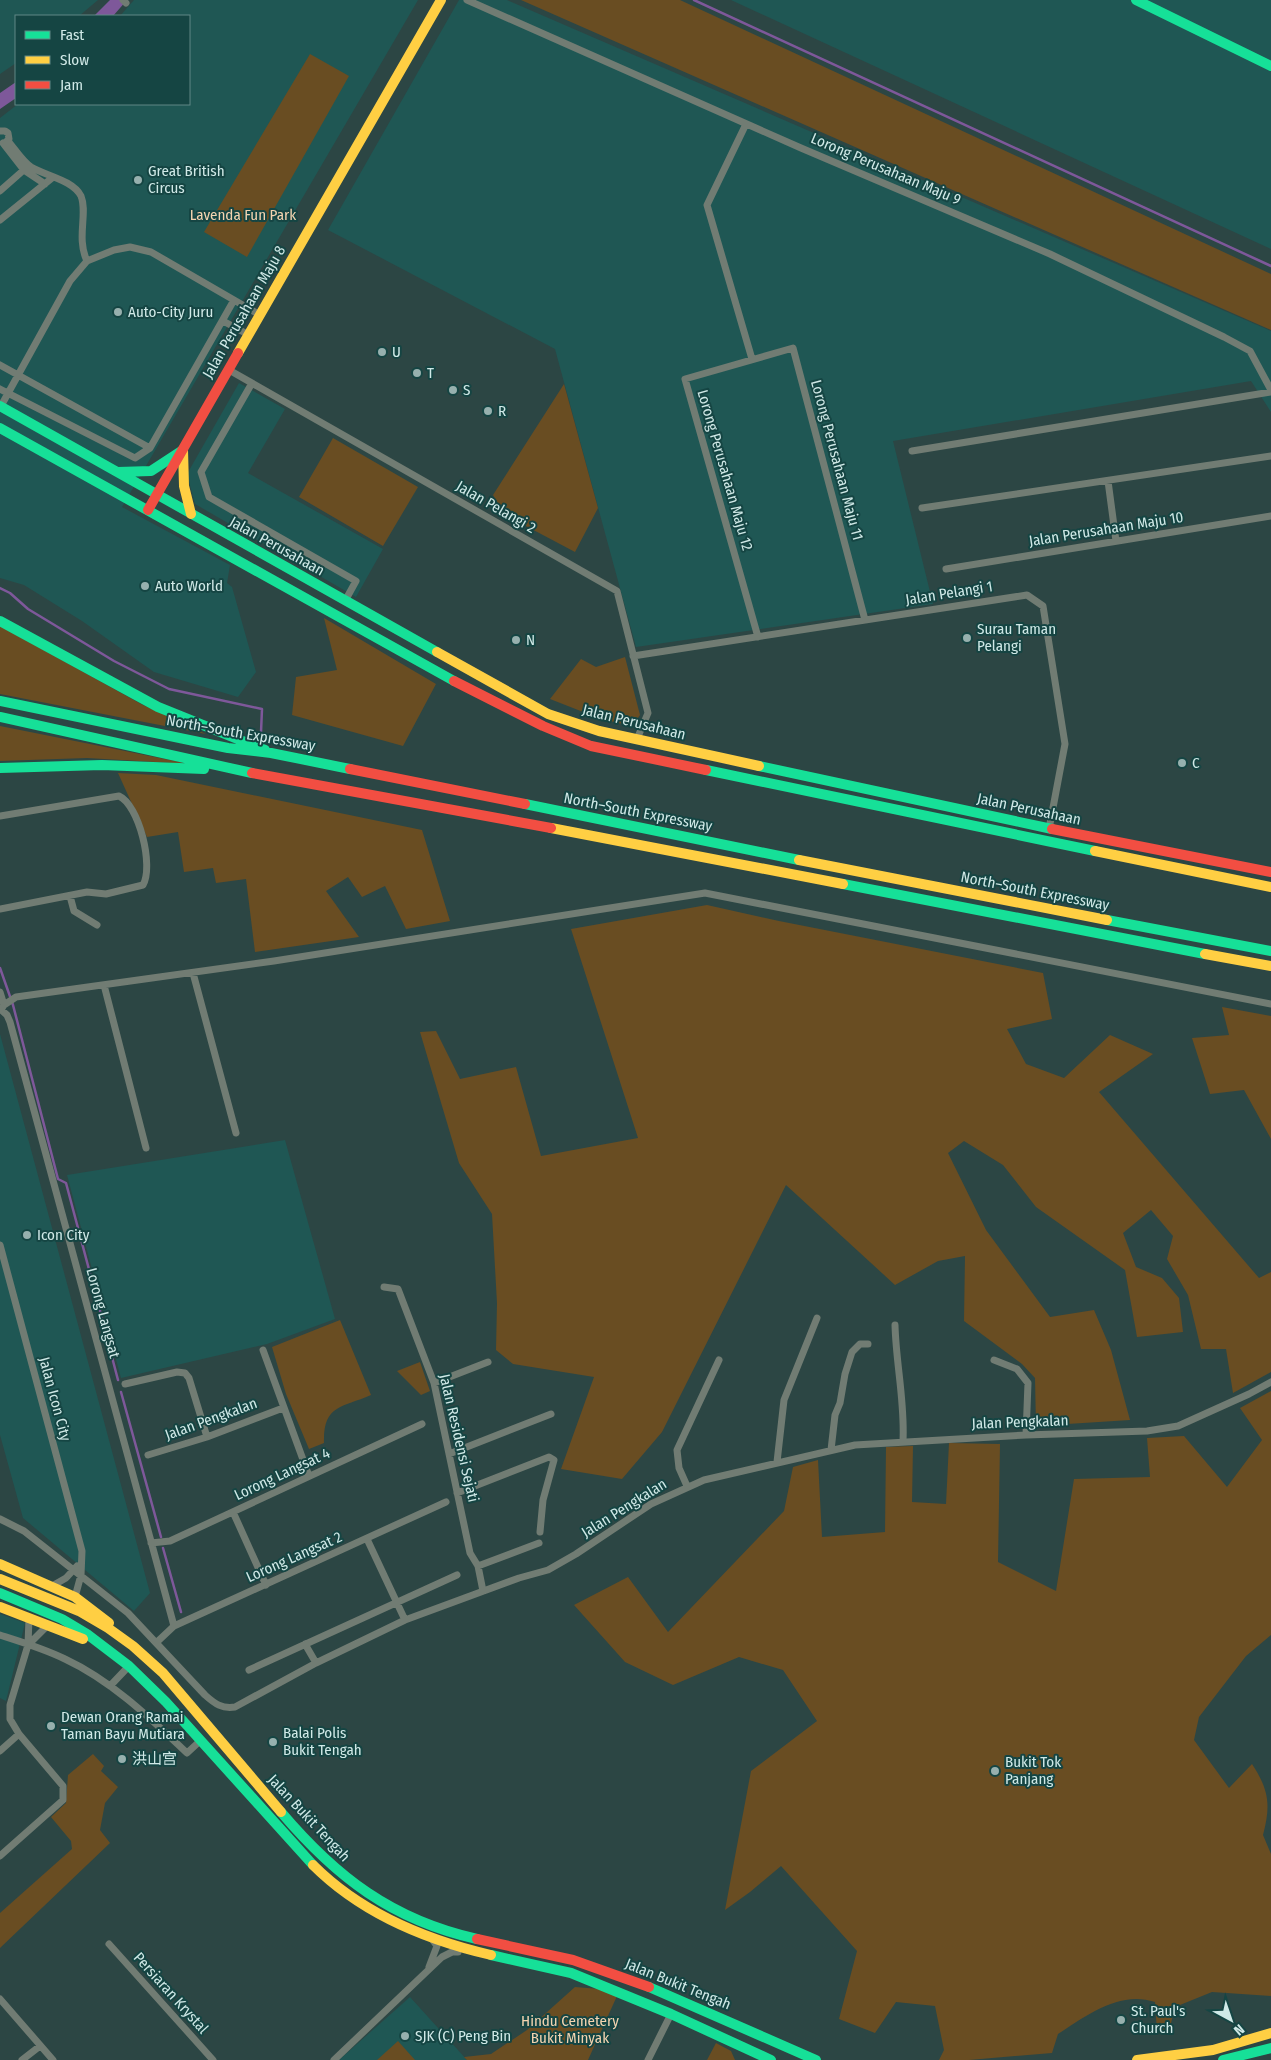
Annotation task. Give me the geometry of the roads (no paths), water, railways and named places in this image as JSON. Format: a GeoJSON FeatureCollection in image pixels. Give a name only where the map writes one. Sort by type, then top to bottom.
{"type":"FeatureCollection","features":[{"type":"Feature","properties":{"kind":"main road","name":"Jalan Perusahaan Maju 8"},"geometry":{"type":"LineString","coordinates":[[148,510],[441,0]]}},
{"type":"Feature","properties":{"kind":"main road"},"geometry":{"type":"LineString","coordinates":[[1136,0],[1154,4],[1271,66]]}},
{"type":"Feature","properties":{"kind":"main road","name":"Jalan Perusahaan"},"geometry":{"type":"LineString","coordinates":[[0,406],[548,714],[599,732],[1049,829],[1271,872]]}},
{"type":"Feature","properties":{"kind":"main road","name":"Jalan Perusahaan"},"geometry":{"type":"LineString","coordinates":[[0,428],[227,556],[475,692],[543,726],[591,746],[1271,887]]}},
{"type":"Feature","properties":{"kind":"main road"},"geometry":{"type":"LineString","coordinates":[[116,472],[151,471],[183,450]]}},
{"type":"Feature","properties":{"kind":"main road"},"geometry":{"type":"LineString","coordinates":[[183,450],[184,486],[191,514]]}},
{"type":"Feature","properties":{"kind":"main road"},"geometry":{"type":"LineString","coordinates":[[0,621],[158,707],[248,742],[271,753]]}},
{"type":"Feature","properties":{"kind":"main road","name":"North–South Expressway"},"geometry":{"type":"LineString","coordinates":[[0,701],[228,748],[271,753],[951,891],[1271,951]]}},
{"type":"Feature","properties":{"kind":"main road","name":"North–South Expressway"},"geometry":{"type":"LineString","coordinates":[[0,717],[256,774],[670,849],[1015,918],[1271,966]]}},
{"type":"Feature","properties":{"kind":"main road"},"geometry":{"type":"LineString","coordinates":[[0,768],[74,764],[156,766],[256,774]]}},
{"type":"Feature","properties":{"kind":"main road"},"geometry":{"type":"LineString","coordinates":[[0,1564],[75,1597],[104,1618],[121,1636]]}},
{"type":"Feature","properties":{"kind":"main road","name":"Jalan Bukit Tengah"},"geometry":{"type":"LineString","coordinates":[[0,1579],[62,1603],[121,1636],[163,1673],[302,1837],[333,1868],[372,1898],[450,1933],[573,1960],[628,1978],[816,2060]]}},
{"type":"Feature","properties":{"kind":"main road","name":"Jalan Bukit Tengah"},"geometry":{"type":"LineString","coordinates":[[0,1593],[62,1620],[87,1634],[129,1666],[147,1682],[291,1843],[327,1879],[366,1908],[451,1946],[571,1973],[671,2014],[770,2060]]}},
{"type":"Feature","properties":{"kind":"main road"},"geometry":{"type":"LineString","coordinates":[[0,1607],[104,1648]]}},
{"type":"Feature","properties":{"kind":"main road"},"geometry":{"type":"LineString","coordinates":[[1137,2060],[1213,2050],[1271,2033]]}},
{"type":"Feature","properties":{"kind":"main road"},"geometry":{"type":"LineString","coordinates":[[770,2060],[778,2043]]}},
{"type":"Feature","properties":{"kind":"main road"},"geometry":{"type":"LineString","coordinates":[[736,2045],[744,2060]]}},
{"type":"Feature","properties":{"kind":"main road"},"geometry":{"type":"LineString","coordinates":[[1223,2060],[1271,2048]]}},
{"type":"Feature","properties":{"kind":"street","name":"Lorong Perusahaan Maju 9"},"geometry":{"type":"LineString","coordinates":[[467,0],[746,124],[1050,254],[1224,337],[1250,351],[1271,391]]}},
{"type":"Feature","properties":{"kind":"street"},"geometry":{"type":"LineString","coordinates":[[746,124],[707,205],[752,360]]}},
{"type":"Feature","properties":{"kind":"street"},"geometry":{"type":"LineString","coordinates":[[0,131],[7,132],[9,135],[4,142],[44,184]]}},
{"type":"Feature","properties":{"kind":"street"},"geometry":{"type":"LineString","coordinates":[[27,168],[71,186],[82,198],[81,249],[87,261]]}},
{"type":"Feature","properties":{"kind":"street"},"geometry":{"type":"LineString","coordinates":[[0,191],[27,168]]}},
{"type":"Feature","properties":{"kind":"street"},"geometry":{"type":"LineString","coordinates":[[0,220],[52,178]]}},
{"type":"Feature","properties":{"kind":"street"},"geometry":{"type":"LineString","coordinates":[[0,406],[70,281],[87,261],[114,250],[130,247],[151,252],[260,315]]}},
{"type":"Feature","properties":{"kind":"street"},"geometry":{"type":"LineString","coordinates":[[0,389],[135,458],[150,448],[234,300]]}},
{"type":"Feature","properties":{"kind":"street"},"geometry":{"type":"LineString","coordinates":[[223,321],[249,335]]}},
{"type":"Feature","properties":{"kind":"street","name":"Lorong Perusahaan Maju 11"},"geometry":{"type":"LineString","coordinates":[[752,360],[793,348],[865,620]]}},
{"type":"Feature","properties":{"kind":"street","name":"Lorong Perusahaan Maju 12"},"geometry":{"type":"LineString","coordinates":[[752,360],[685,379],[758,637]]}},
{"type":"Feature","properties":{"kind":"street"},"geometry":{"type":"LineString","coordinates":[[0,365],[150,448]]}},
{"type":"Feature","properties":{"kind":"street","name":"Jalan Pelangi 2"},"geometry":{"type":"LineString","coordinates":[[229,370],[617,592],[648,713],[637,739]]}},
{"type":"Feature","properties":{"kind":"street"},"geometry":{"type":"LineString","coordinates":[[252,383],[201,472],[209,497],[356,582],[345,601]]}},
{"type":"Feature","properties":{"kind":"street"},"geometry":{"type":"LineString","coordinates":[[912,451],[1271,391]]}},
{"type":"Feature","properties":{"kind":"street"},"geometry":{"type":"LineString","coordinates":[[922,508],[1271,456]]}},
{"type":"Feature","properties":{"kind":"street"},"geometry":{"type":"LineString","coordinates":[[1108,481],[1116,541]]}},
{"type":"Feature","properties":{"kind":"street","name":"Jalan Perusahaan Maju 10"},"geometry":{"type":"LineString","coordinates":[[946,569],[1271,516]]}},
{"type":"Feature","properties":{"kind":"street","name":"Jalan Pelangi 1"},"geometry":{"type":"LineString","coordinates":[[633,656],[1027,595],[1043,606],[1065,744],[1049,829]]}},
{"type":"Feature","properties":{"kind":"street"},"geometry":{"type":"LineString","coordinates":[[0,816],[110,796],[126,799],[144,840],[144,885],[106,894],[87,892],[0,909]]}},
{"type":"Feature","properties":{"kind":"street"},"geometry":{"type":"LineString","coordinates":[[4,1006],[16,997],[193,973],[705,893],[1271,1004]]}},
{"type":"Feature","properties":{"kind":"street"},"geometry":{"type":"LineString","coordinates":[[70,896],[74,911],[97,924]]}},
{"type":"Feature","properties":{"kind":"street"},"geometry":{"type":"LineString","coordinates":[[193,973],[236,1133]]}},
{"type":"Feature","properties":{"kind":"street"},"geometry":{"type":"LineString","coordinates":[[104,985],[146,1148]]}},
{"type":"Feature","properties":{"kind":"street","name":"Lorong Langsat"},"geometry":{"type":"LineString","coordinates":[[0,992],[10,1022],[174,1626]]}},
{"type":"Feature","properties":{"kind":"street","name":"Jalan Icon City"},"geometry":{"type":"LineString","coordinates":[[0,1244],[82,1551],[81,1575],[75,1597]]}},
{"type":"Feature","properties":{"kind":"street","name":"Jalan Residensi Sejati"},"geometry":{"type":"LineString","coordinates":[[384,1287],[398,1288],[434,1383],[470,1553],[478,1566],[484,1591]]}},
{"type":"Feature","properties":{"kind":"street"},"geometry":{"type":"LineString","coordinates":[[777,1462],[784,1400],[817,1318]]}},
{"type":"Feature","properties":{"kind":"street"},"geometry":{"type":"LineString","coordinates":[[895,1325],[896,1358],[904,1416],[903,1441]]}},
{"type":"Feature","properties":{"kind":"street"},"geometry":{"type":"LineString","coordinates":[[831,1450],[835,1415],[852,1352],[860,1344],[868,1344]]}},
{"type":"Feature","properties":{"kind":"street"},"geometry":{"type":"LineString","coordinates":[[263,1350],[309,1476]]}},
{"type":"Feature","properties":{"kind":"street"},"geometry":{"type":"LineString","coordinates":[[687,1486],[679,1468],[677,1450],[719,1360]]}},
{"type":"Feature","properties":{"kind":"street"},"geometry":{"type":"LineString","coordinates":[[994,1360],[1017,1369],[1028,1383],[1026,1434]]}},
{"type":"Feature","properties":{"kind":"street"},"geometry":{"type":"LineString","coordinates":[[434,1383],[488,1362]]}},
{"type":"Feature","properties":{"kind":"street"},"geometry":{"type":"LineString","coordinates":[[125,1384],[177,1372],[185,1373],[189,1378],[207,1437]]}},
{"type":"Feature","properties":{"kind":"street","name":"Jalan Pengkalan"},"geometry":{"type":"LineString","coordinates":[[0,1519],[24,1531],[128,1613],[205,1695],[222,1708],[236,1707],[316,1663],[405,1620],[555,1567],[637,1512],[687,1486],[718,1476],[831,1450],[903,1441],[1026,1434],[1107,1434],[1178,1426],[1250,1394],[1271,1382]]}},
{"type":"Feature","properties":{"kind":"street","name":"Jalan Pengkalan"},"geometry":{"type":"LineString","coordinates":[[148,1455],[207,1437],[283,1408]]}},
{"type":"Feature","properties":{"kind":"street"},"geometry":{"type":"LineString","coordinates":[[449,1454],[551,1414]]}},
{"type":"Feature","properties":{"kind":"street","name":"Lorong Langsat 4"},"geometry":{"type":"LineString","coordinates":[[151,1543],[170,1541],[422,1424]]}},
{"type":"Feature","properties":{"kind":"street"},"geometry":{"type":"LineString","coordinates":[[457,1493],[549,1457],[554,1460],[543,1500],[540,1532]]}},
{"type":"Feature","properties":{"kind":"street","name":"Lorong Langsat 2"},"geometry":{"type":"LineString","coordinates":[[157,1642],[174,1626],[446,1502]]}},
{"type":"Feature","properties":{"kind":"street"},"geometry":{"type":"LineString","coordinates":[[233,1512],[266,1585]]}},
{"type":"Feature","properties":{"kind":"street"},"geometry":{"type":"LineString","coordinates":[[367,1539],[405,1620]]}},
{"type":"Feature","properties":{"kind":"street"},"geometry":{"type":"LineString","coordinates":[[478,1566],[539,1543]]}},
{"type":"Feature","properties":{"kind":"street"},"geometry":{"type":"LineString","coordinates":[[52,1586],[66,1578],[82,1560]]}},
{"type":"Feature","properties":{"kind":"street"},"geometry":{"type":"LineString","coordinates":[[249,1670],[457,1575]]}},
{"type":"Feature","properties":{"kind":"street"},"geometry":{"type":"LineString","coordinates":[[0,1856],[63,1800],[63,1786],[19,1734],[10,1719],[10,1705],[28,1645],[29,1618]]}},
{"type":"Feature","properties":{"kind":"street"},"geometry":{"type":"LineString","coordinates":[[28,1645],[48,1625]]}},
{"type":"Feature","properties":{"kind":"street"},"geometry":{"type":"LineString","coordinates":[[0,1635],[64,1658],[110,1686],[146,1714],[187,1754],[200,1741]]}},
{"type":"Feature","properties":{"kind":"street"},"geometry":{"type":"LineString","coordinates":[[305,1644],[316,1663]]}},
{"type":"Feature","properties":{"kind":"street"},"geometry":{"type":"LineString","coordinates":[[110,1686],[129,1666]]}},
{"type":"Feature","properties":{"kind":"street"},"geometry":{"type":"LineString","coordinates":[[0,1751],[19,1734]]}},
{"type":"Feature","properties":{"kind":"street"},"geometry":{"type":"LineString","coordinates":[[428,1970],[437,1946],[432,1938]]}},
{"type":"Feature","properties":{"kind":"street","name":"Persiaran Krystal"},"geometry":{"type":"LineString","coordinates":[[109,1944],[214,2060]]}},
{"type":"Feature","properties":{"kind":"street"},"geometry":{"type":"LineString","coordinates":[[334,2060],[428,1970],[452,1952],[483,1952]]}},
{"type":"Feature","properties":{"kind":"street"},"geometry":{"type":"LineString","coordinates":[[0,1999],[53,2060]]}},
{"type":"Feature","properties":{"kind":"street"},"geometry":{"type":"LineString","coordinates":[[648,2060],[671,2014]]}},
{"type":"Feature","properties":{"kind":"street"},"geometry":{"type":"LineString","coordinates":[[22,2060],[40,2046]]}},
{"type":"Feature","properties":{"kind":"waterway"},"geometry":{"type":"LineString","coordinates":[[694,0],[1271,266]]}},
{"type":"Feature","properties":{"kind":"waterway"},"geometry":{"type":"LineString","coordinates":[[0,588],[10,593],[28,609],[114,661],[169,689],[262,709],[261,732]]}},
{"type":"Feature","properties":{"kind":"waterway"},"geometry":{"type":"LineString","coordinates":[[0,968],[13,1005],[58,1179],[66,1183],[103,1322]]}},
{"type":"Feature","properties":{"kind":"waterway"},"geometry":{"type":"LineString","coordinates":[[107,1338],[118,1380]]}},
{"type":"Feature","properties":{"kind":"waterway"},"geometry":{"type":"LineString","coordinates":[[121,1392],[161,1537]]}},
{"type":"Feature","properties":{"kind":"waterway"},"geometry":{"type":"LineString","coordinates":[[163,1548],[181,1612]]}},
{"type":"Feature","properties":{"kind":"place","name":"Great British Circus"},"geometry":{"type":"Point","coordinates":[138,180]}},
{"type":"Feature","properties":{"kind":"place","name":"Auto-City Juru"},"geometry":{"type":"Point","coordinates":[118,312]}},
{"type":"Feature","properties":{"kind":"place","name":"U"},"geometry":{"type":"Point","coordinates":[382,352]}},
{"type":"Feature","properties":{"kind":"place","name":"T"},"geometry":{"type":"Point","coordinates":[417,373]}},
{"type":"Feature","properties":{"kind":"place","name":"S"},"geometry":{"type":"Point","coordinates":[453,390]}},
{"type":"Feature","properties":{"kind":"place","name":"R"},"geometry":{"type":"Point","coordinates":[488,411]}},
{"type":"Feature","properties":{"kind":"place","name":"Auto World"},"geometry":{"type":"Point","coordinates":[145,586]}},
{"type":"Feature","properties":{"kind":"place","name":"Surau Taman Pelangi"},"geometry":{"type":"Point","coordinates":[967,638]}},
{"type":"Feature","properties":{"kind":"place","name":"N"},"geometry":{"type":"Point","coordinates":[516,640]}},
{"type":"Feature","properties":{"kind":"place","name":"C"},"geometry":{"type":"Point","coordinates":[1182,763]}},
{"type":"Feature","properties":{"kind":"place","name":"Icon City"},"geometry":{"type":"Point","coordinates":[27,1235]}},
{"type":"Feature","properties":{"kind":"place","name":"Dewan Orang Ramai Taman Bayu Mutiara"},"geometry":{"type":"Point","coordinates":[51,1726]}},
{"type":"Feature","properties":{"kind":"place","name":"Balai Polis Bukit Tengah"},"geometry":{"type":"Point","coordinates":[273,1742]}},
{"type":"Feature","properties":{"kind":"place","name":"洪山宫"},"geometry":{"type":"Point","coordinates":[122,1759]}},
{"type":"Feature","properties":{"kind":"place","name":"Bukit Tok Panjang"},"geometry":{"type":"Point","coordinates":[995,1771]}},
{"type":"Feature","properties":{"kind":"place","name":"St. Paul's Church"},"geometry":{"type":"Point","coordinates":[1121,2020]}},
{"type":"Feature","properties":{"kind":"place","name":"SJK (C) Peng Bin"},"geometry":{"type":"Point","coordinates":[405,2036]}},
{"type":"Feature","properties":{"kind":"park label","name":"Lavenda Fun Park"},"geometry":{"type":"Point","coordinates":[243,215]}},
{"type":"Feature","properties":{"kind":"park label","name":"Hindu Cemetery Bukit Minyak"},"geometry":{"type":"Point","coordinates":[570,2030]}}]}
